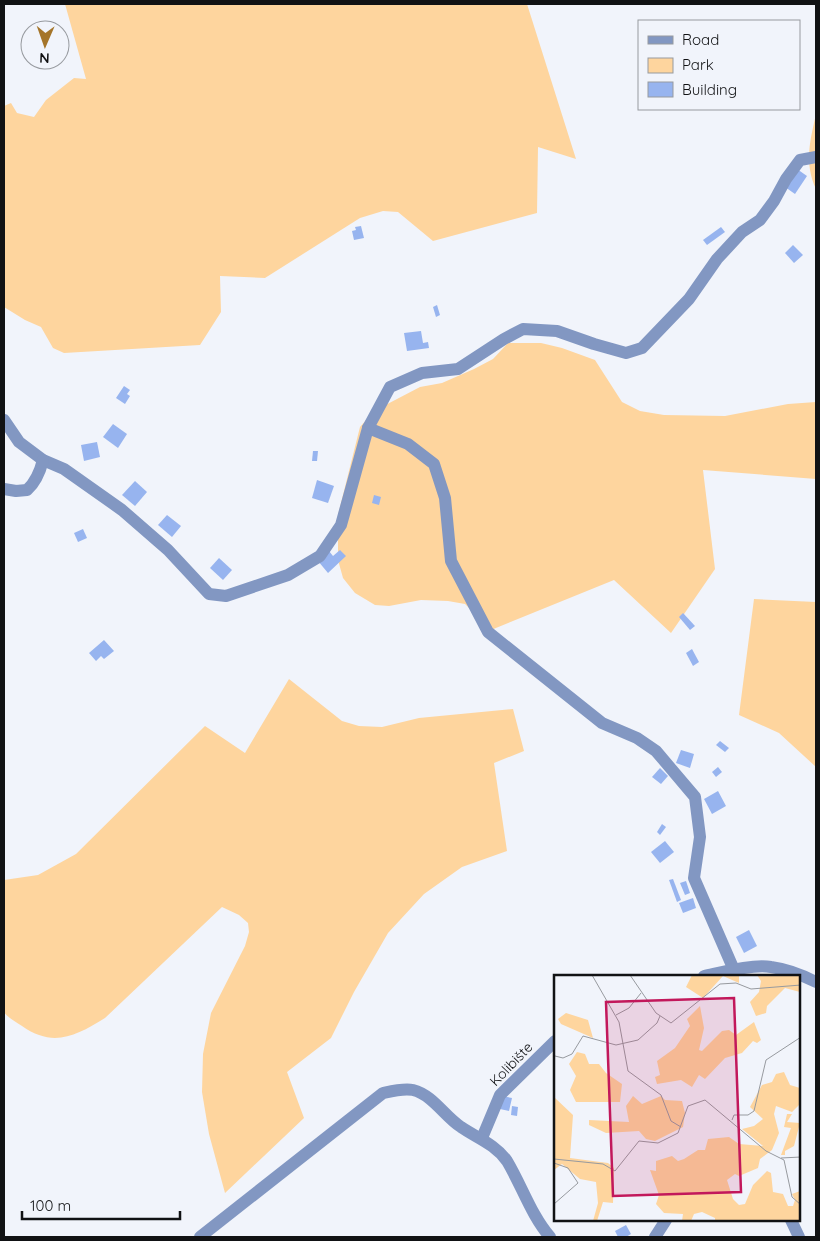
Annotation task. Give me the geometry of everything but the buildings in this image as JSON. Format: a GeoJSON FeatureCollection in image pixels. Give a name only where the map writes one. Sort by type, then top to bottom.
{"type":"FeatureCollection","features":[{"type":"Feature","properties":{"kind":"street"},"geometry":{"type":"LineString","coordinates":[[4,420],[18,442],[43,460],[64,469],[122,510],[168,550],[209,594],[226,596],[288,575],[320,556],[341,525],[368,428],[390,387],[422,373],[458,370],[504,338],[524,329],[557,331],[626,353],[642,348],[689,299],[717,259],[742,232],[760,220],[800,160],[816,158]]}},
{"type":"Feature","properties":{"kind":"street"},"geometry":{"type":"LineString","coordinates":[[368,428],[408,444],[434,464],[445,498],[450,561],[488,632],[602,723],[637,738],[656,752],[695,797],[700,837],[694,878],[734,973]]}},
{"type":"Feature","properties":{"kind":"street"},"geometry":{"type":"LineString","coordinates":[[4,489],[27,490],[41,470],[43,460]]}},
{"type":"Feature","properties":{"kind":"street"},"geometry":{"type":"LineString","coordinates":[[714,975],[769,966],[796,972],[816,982]]}},
{"type":"Feature","properties":{"kind":"street","name":"Kolibište"},"geometry":{"type":"LineString","coordinates":[[482,1138],[500,1095],[554,1042]]}},
{"type":"Feature","properties":{"kind":"street"},"geometry":{"type":"LineString","coordinates":[[200,1237],[383,1093],[394,1090],[413,1090],[425,1096],[461,1127],[482,1138],[496,1149],[506,1160],[540,1226],[550,1237]]}},
{"type":"Feature","properties":{"kind":"street"},"geometry":{"type":"LineString","coordinates":[[655,1237],[665,1221]]}},
{"type":"Feature","properties":{"kind":"street"},"geometry":{"type":"LineString","coordinates":[[791,1221],[799,1237]]}},
{"type":"Feature","properties":{"kind":"green space"},"geometry":{"type":"Polygon","coordinates":[[[65,4],[527,4],[576,159],[538,147],[537,213],[433,241],[398,212],[383,211],[360,218],[265,278],[220,276],[221,312],[200,345],[64,353],[53,348],[41,327],[4,307],[4,106],[11,103],[17,113],[34,117],[46,100],[74,78],[86,79],[65,4]]]}},
{"type":"Feature","properties":{"kind":"green space"},"geometry":{"type":"Polygon","coordinates":[[[816,114],[816,189],[810,170],[809,152],[816,114]]]}},
{"type":"Feature","properties":{"kind":"green space"},"geometry":{"type":"Polygon","coordinates":[[[508,343],[541,343],[562,348],[595,360],[622,402],[640,411],[664,415],[725,416],[788,404],[816,402],[816,479],[703,470],[715,569],[671,633],[614,580],[491,630],[465,604],[421,600],[389,606],[375,605],[355,593],[343,578],[338,560],[338,515],[360,427],[374,411],[420,387],[442,383],[474,369],[493,359],[508,343]]]}},
{"type":"Feature","properties":{"kind":"green space"},"geometry":{"type":"Polygon","coordinates":[[[754,599],[816,602],[816,767],[779,733],[739,715],[754,599]]]}},
{"type":"Feature","properties":{"kind":"green space"},"geometry":{"type":"Polygon","coordinates":[[[289,679],[342,721],[359,726],[382,727],[419,718],[513,709],[524,751],[494,763],[507,851],[462,867],[424,894],[388,933],[354,992],[331,1038],[287,1072],[304,1118],[225,1193],[209,1134],[202,1092],[203,1054],[211,1013],[245,946],[249,932],[248,923],[239,915],[222,907],[105,1018],[74,1034],[54,1038],[44,1037],[33,1033],[4,1012],[4,880],[38,875],[76,854],[205,726],[245,753],[289,679]]]}}]}
